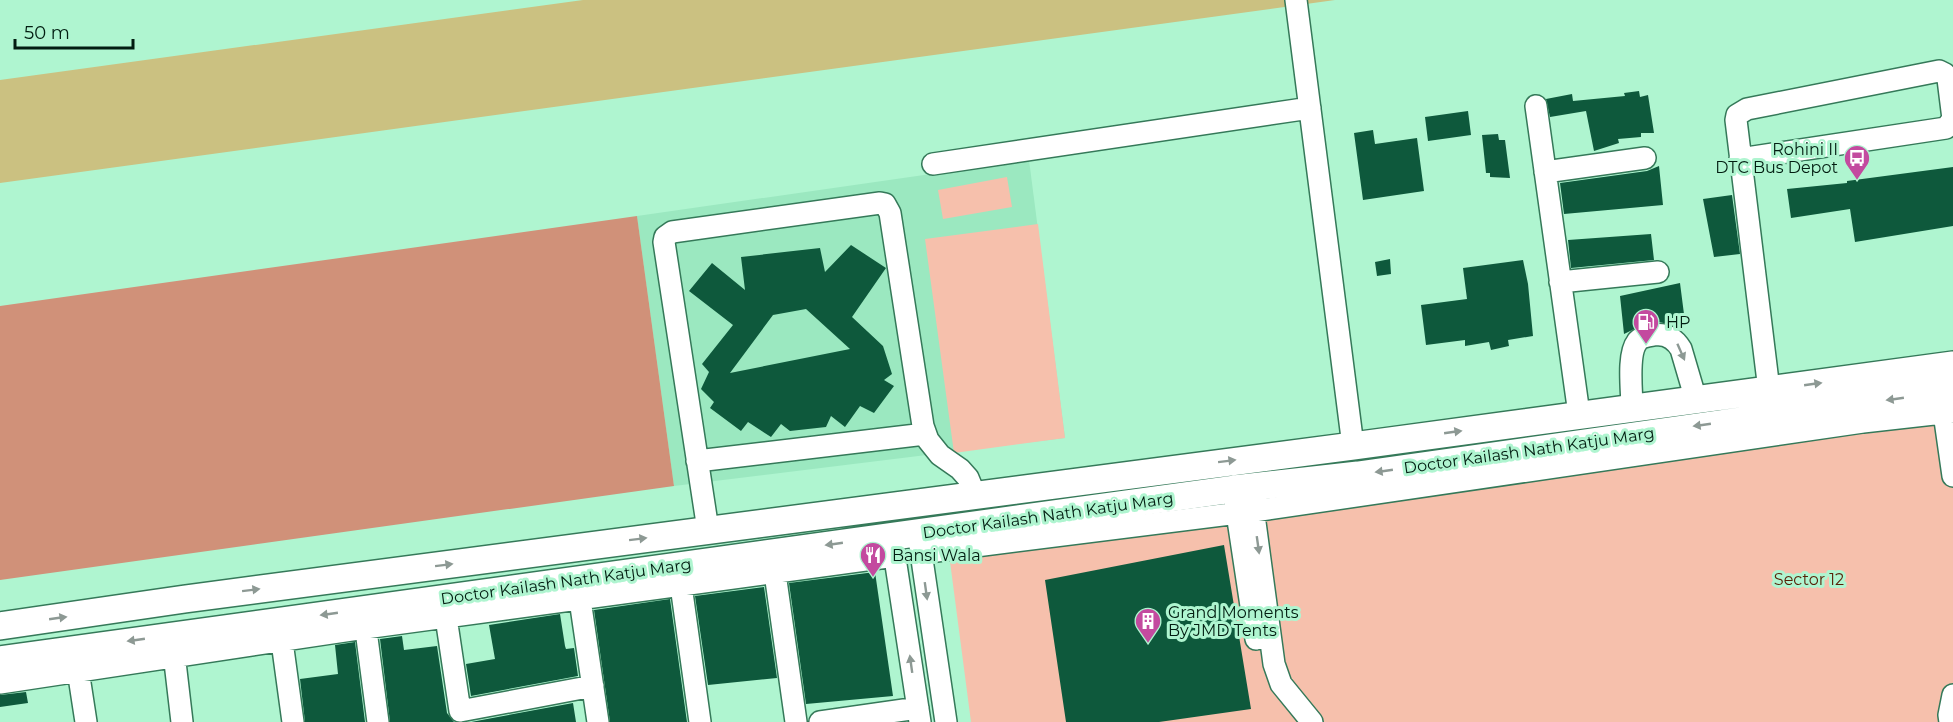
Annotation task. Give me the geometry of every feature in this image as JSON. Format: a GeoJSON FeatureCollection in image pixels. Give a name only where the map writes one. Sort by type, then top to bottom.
{"type":"FeatureCollection","features":[{"type":"Feature","properties":{"kind":"main road","name":"Doctor Kailash Nath Katju Marg"},"geometry":{"type":"LineString","coordinates":[[0,626],[185,599],[1953,365]]}},
{"type":"Feature","properties":{"kind":"main road","name":"Doctor Kailash Nath Katju Marg"},"geometry":{"type":"LineString","coordinates":[[0,660],[76,660],[444,608],[501,590],[578,590],[906,545],[1173,499],[1244,501],[1358,475],[1948,402]]}},
{"type":"Feature","properties":{"kind":"main road"},"geometry":{"type":"LineString","coordinates":[[1169,469],[1173,499]]}},
{"type":"Feature","properties":{"kind":"main road"},"geometry":{"type":"LineString","coordinates":[[497,558],[501,590]]}},
{"type":"Feature","properties":{"kind":"street"},"geometry":{"type":"LineString","coordinates":[[1296,0],[1353,446]]}},
{"type":"Feature","properties":{"kind":"street"},"geometry":{"type":"LineString","coordinates":[[1740,159],[1946,128],[1953,119],[1948,79],[1940,71],[1742,111],[1736,120],[1740,159],[1769,390]]}},
{"type":"Feature","properties":{"kind":"street"},"geometry":{"type":"LineString","coordinates":[[1536,106],[1578,414]]}},
{"type":"Feature","properties":{"kind":"street"},"geometry":{"type":"LineString","coordinates":[[933,164],[1310,108]]}},
{"type":"Feature","properties":{"kind":"street"},"geometry":{"type":"LineString","coordinates":[[1545,172],[1644,158]]}},
{"type":"Feature","properties":{"kind":"street"},"geometry":{"type":"LineString","coordinates":[[708,530],[664,242],[667,234],[880,203],[885,204],[890,213],[925,434],[939,455],[960,469],[968,478],[975,495]]}},
{"type":"Feature","properties":{"kind":"street"},"geometry":{"type":"LineString","coordinates":[[1560,282],[1658,272]]}},
{"type":"Feature","properties":{"kind":"street"},"geometry":{"type":"LineString","coordinates":[[1632,408],[1631,359],[1636,342],[1641,338],[1659,334],[1667,335],[1681,349],[1696,400]]}},
{"type":"Feature","properties":{"kind":"street"},"geometry":{"type":"LineString","coordinates":[[1948,402],[1953,476]]}},
{"type":"Feature","properties":{"kind":"street"},"geometry":{"type":"LineString","coordinates":[[697,461],[925,434]]}},
{"type":"Feature","properties":{"kind":"street"},"geometry":{"type":"LineString","coordinates":[[906,545],[1244,501]]}},
{"type":"Feature","properties":{"kind":"street"},"geometry":{"type":"LineString","coordinates":[[1244,501],[1261,666],[1268,688],[1294,722]]}},
{"type":"Feature","properties":{"kind":"street"},"geometry":{"type":"LineString","coordinates":[[1244,501],[1274,664],[1281,684],[1312,722]]}},
{"type":"Feature","properties":{"kind":"street"},"geometry":{"type":"LineString","coordinates":[[820,722],[919,715],[906,545]]}},
{"type":"Feature","properties":{"kind":"street"},"geometry":{"type":"LineString","coordinates":[[906,545],[946,722]]}},
{"type":"Feature","properties":{"kind":"street"},"geometry":{"type":"LineString","coordinates":[[773,562],[796,722]]}},
{"type":"Feature","properties":{"kind":"street"},"geometry":{"type":"LineString","coordinates":[[680,575],[700,722]]}},
{"type":"Feature","properties":{"kind":"street"},"geometry":{"type":"LineString","coordinates":[[593,686],[460,711],[444,608],[578,590],[593,686],[598,722]]}},
{"type":"Feature","properties":{"kind":"street"},"geometry":{"type":"LineString","coordinates":[[364,619],[378,722]]}},
{"type":"Feature","properties":{"kind":"street"},"geometry":{"type":"LineString","coordinates":[[281,631],[293,722]]}},
{"type":"Feature","properties":{"kind":"street"},"geometry":{"type":"LineString","coordinates":[[173,646],[182,722]]}},
{"type":"Feature","properties":{"kind":"street"},"geometry":{"type":"LineString","coordinates":[[0,683],[76,660],[86,722]]}},
{"type":"Feature","properties":{"kind":"shaded area"},"geometry":{"type":"Polygon","coordinates":[[[583,0],[1335,0],[0,183],[0,80],[583,0]]]}},
{"type":"Feature","properties":{"kind":"shaded area"},"geometry":{"type":"Polygon","coordinates":[[[1029,160],[1065,438],[674,486],[637,216],[1029,160]]]}},
{"type":"Feature","properties":{"kind":"shaded area"},"geometry":{"type":"Polygon","coordinates":[[[637,216],[674,486],[0,580],[0,306],[637,216]]]}},
{"type":"Feature","properties":{"kind":"green space"},"geometry":{"type":"Polygon","coordinates":[[[1007,177],[1012,207],[943,219],[938,190],[1007,177]]]}},
{"type":"Feature","properties":{"kind":"green space"},"geometry":{"type":"Polygon","coordinates":[[[1038,224],[1065,438],[954,453],[925,239],[1038,224]]]}},
{"type":"Feature","properties":{"kind":"green space","name":"Sector 12"},"geometry":{"type":"Polygon","coordinates":[[[1953,414],[1953,722],[971,722],[949,554],[1953,414]]]}},
{"type":"Feature","properties":{"kind":"building"},"geometry":{"type":"Polygon","coordinates":[[[1639,91],[1640,97],[1648,95],[1654,133],[1641,133],[1641,137],[1618,139],[1619,143],[1594,151],[1586,111],[1550,117],[1546,99],[1572,94],[1573,101],[1625,96],[1624,93],[1639,91]]]}},
{"type":"Feature","properties":{"kind":"building"},"geometry":{"type":"Polygon","coordinates":[[[1468,111],[1471,135],[1428,141],[1425,117],[1468,111]]]}},
{"type":"Feature","properties":{"kind":"building"},"geometry":{"type":"Polygon","coordinates":[[[1373,130],[1375,144],[1417,138],[1424,191],[1363,200],[1354,133],[1373,130]]]}},
{"type":"Feature","properties":{"kind":"building"},"geometry":{"type":"Polygon","coordinates":[[[1498,134],[1499,140],[1505,140],[1510,178],[1490,177],[1490,173],[1486,173],[1482,135],[1498,134]]]}},
{"type":"Feature","properties":{"kind":"building"},"geometry":{"type":"Polygon","coordinates":[[[1659,166],[1663,205],[1564,214],[1560,183],[1647,171],[1659,166]]]}},
{"type":"Feature","properties":{"kind":"building"},"geometry":{"type":"Polygon","coordinates":[[[1953,167],[1953,226],[1855,242],[1850,209],[1791,218],[1787,189],[1847,183],[1847,181],[1953,167]]]}},
{"type":"Feature","properties":{"kind":"building"},"geometry":{"type":"Polygon","coordinates":[[[1732,195],[1740,254],[1714,257],[1703,199],[1732,195]]]}},
{"type":"Feature","properties":{"kind":"building"},"geometry":{"type":"Polygon","coordinates":[[[1651,234],[1654,260],[1571,268],[1568,240],[1651,234]]]}},
{"type":"Feature","properties":{"kind":"building"},"geometry":{"type":"Polygon","coordinates":[[[851,245],[886,268],[852,317],[883,346],[892,374],[884,380],[894,386],[874,413],[860,406],[845,427],[831,416],[826,427],[790,431],[781,424],[771,437],[748,422],[741,431],[710,408],[714,402],[701,389],[709,372],[702,364],[733,325],[689,291],[712,263],[745,290],[741,257],[820,248],[825,272],[851,245]],[[806,309],[773,315],[730,373],[850,349],[806,309]]]}},
{"type":"Feature","properties":{"kind":"building"},"geometry":{"type":"Polygon","coordinates":[[[1390,259],[1391,274],[1377,276],[1375,262],[1390,259]]]}},
{"type":"Feature","properties":{"kind":"building"},"geometry":{"type":"Polygon","coordinates":[[[1523,260],[1528,284],[1533,336],[1508,340],[1509,346],[1491,350],[1489,342],[1465,346],[1465,340],[1426,345],[1421,305],[1467,299],[1463,268],[1523,260]]]}},
{"type":"Feature","properties":{"kind":"building"},"geometry":{"type":"Polygon","coordinates":[[[1680,283],[1685,322],[1672,325],[1659,322],[1647,323],[1624,334],[1620,296],[1680,283]]]}},
{"type":"Feature","properties":{"kind":"building","name":"Grand Moments By JMD Tents"},"geometry":{"type":"Polygon","coordinates":[[[1224,545],[1251,709],[1159,722],[1066,722],[1045,580],[1224,545]]]}},
{"type":"Feature","properties":{"kind":"building"},"geometry":{"type":"Polygon","coordinates":[[[875,572],[893,696],[806,704],[789,583],[875,572]]]}},
{"type":"Feature","properties":{"kind":"building"},"geometry":{"type":"Polygon","coordinates":[[[764,587],[777,678],[708,685],[695,596],[764,587]]]}},
{"type":"Feature","properties":{"kind":"building"},"geometry":{"type":"Polygon","coordinates":[[[670,599],[687,722],[610,722],[594,610],[670,599]]]}},
{"type":"Feature","properties":{"kind":"building"},"geometry":{"type":"Polygon","coordinates":[[[560,614],[565,646],[566,649],[574,648],[578,676],[471,696],[466,664],[495,659],[489,625],[560,614]]]}},
{"type":"Feature","properties":{"kind":"building"},"geometry":{"type":"Polygon","coordinates":[[[402,636],[404,650],[437,646],[447,713],[454,722],[390,722],[380,639],[402,636]]]}},
{"type":"Feature","properties":{"kind":"building"},"geometry":{"type":"Polygon","coordinates":[[[355,642],[365,722],[305,722],[300,679],[338,674],[335,645],[355,642]]]}},
{"type":"Feature","properties":{"kind":"building"},"geometry":{"type":"Polygon","coordinates":[[[26,692],[28,703],[0,707],[0,695],[26,692]]]}},
{"type":"Feature","properties":{"kind":"building"},"geometry":{"type":"Polygon","coordinates":[[[573,703],[576,722],[471,722],[573,703]]]}},
{"type":"Feature","properties":{"kind":"place","name":"Rohini II DTC Bus Depot"},"geometry":{"type":"Point","coordinates":[1857,181]}},
{"type":"Feature","properties":{"kind":"place","name":"HP"},"geometry":{"type":"Point","coordinates":[1646,345]}},
{"type":"Feature","properties":{"kind":"place","name":"Bansi Wala"},"geometry":{"type":"Point","coordinates":[873,578]}},
{"type":"Feature","properties":{"kind":"place","name":"Grand Moments By JMD Tents"},"geometry":{"type":"Point","coordinates":[1148,644]}}]}
